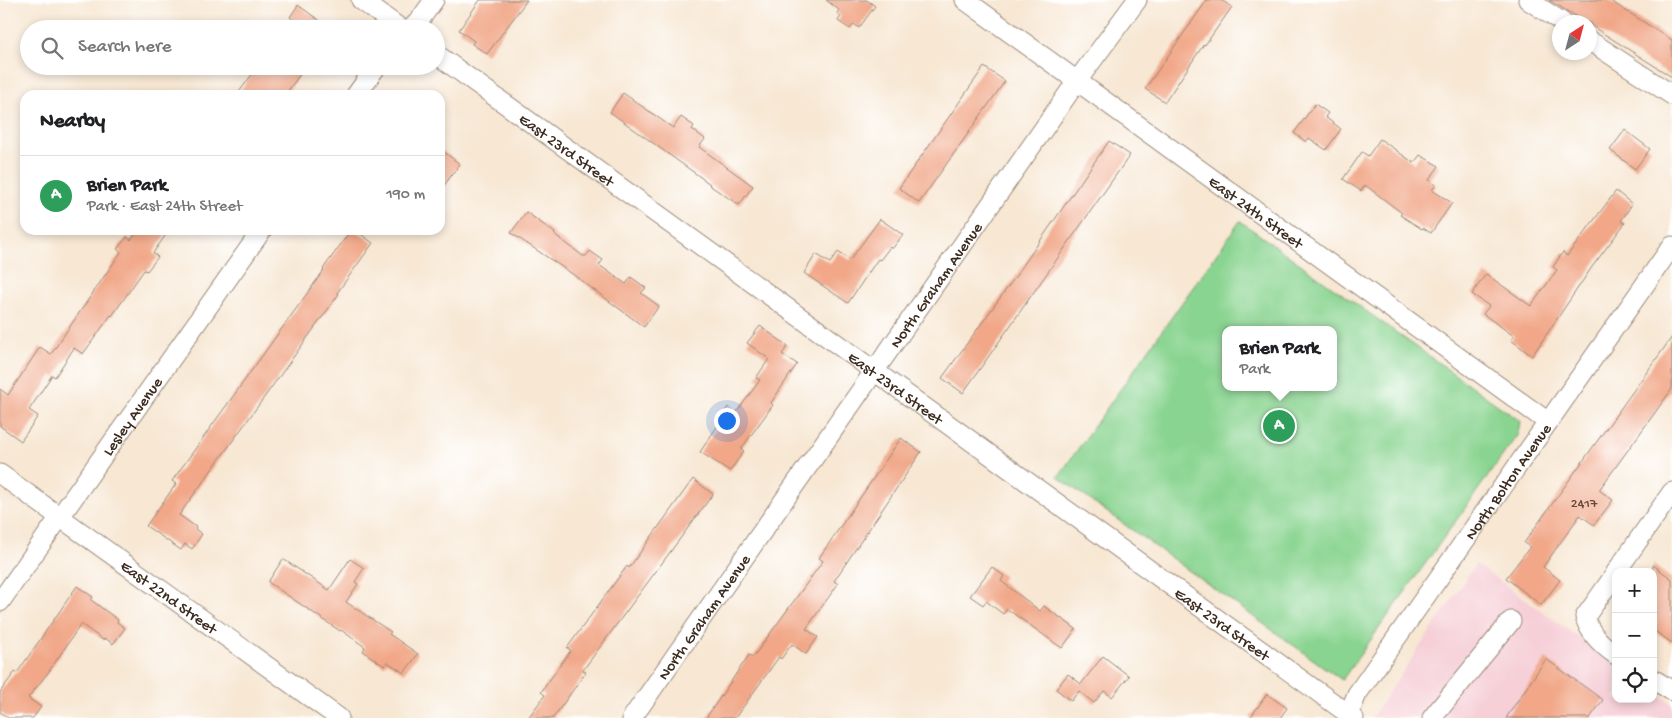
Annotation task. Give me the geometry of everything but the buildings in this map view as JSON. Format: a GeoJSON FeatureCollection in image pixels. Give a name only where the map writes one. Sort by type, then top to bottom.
{"type":"FeatureCollection","features":[{"type":"Feature","properties":{"kind":"street"},"geometry":{"type":"LineString","coordinates":[[361,0],[389,20]]}},
{"type":"Feature","properties":{"kind":"street"},"geometry":{"type":"LineString","coordinates":[[419,20],[434,0]]}},
{"type":"Feature","properties":{"kind":"street","name":"East 24th Street"},"geometry":{"type":"LineString","coordinates":[[965,0],[1548,422]]}},
{"type":"Feature","properties":{"kind":"street","name":"North Graham Avenue"},"geometry":{"type":"LineString","coordinates":[[632,718],[1077,81],[1137,0]]}},
{"type":"Feature","properties":{"kind":"street"},"geometry":{"type":"LineString","coordinates":[[1528,0],[1552,16]]}},
{"type":"Feature","properties":{"kind":"street"},"geometry":{"type":"LineString","coordinates":[[1597,46],[1672,95]]}},
{"type":"Feature","properties":{"kind":"street","name":"East 23rd Street"},"geometry":{"type":"LineString","coordinates":[[445,61],[1351,716]]}},
{"type":"Feature","properties":{"kind":"street"},"geometry":{"type":"LineString","coordinates":[[360,90],[370,75]]}},
{"type":"Feature","properties":{"kind":"street","name":"Lesley Avenue"},"geometry":{"type":"LineString","coordinates":[[0,602],[258,235]]}},
{"type":"Feature","properties":{"kind":"street","name":"North Bolton Avenue"},"geometry":{"type":"LineString","coordinates":[[1351,716],[1357,694],[1672,246]]}},
{"type":"Feature","properties":{"kind":"street","name":"East 22nd Street"},"geometry":{"type":"LineString","coordinates":[[0,474],[339,718]]}},
{"type":"Feature","properties":{"kind":"street"},"geometry":{"type":"LineString","coordinates":[[1619,568],[1670,501]]}},
{"type":"Feature","properties":{"kind":"street"},"geometry":{"type":"LineString","coordinates":[[1612,578],[1585,617],[1587,625],[1600,642],[1612,652]]}},
{"type":"Feature","properties":{"kind":"street"},"geometry":{"type":"LineString","coordinates":[[1432,718],[1511,621]]}},
{"type":"Feature","properties":{"kind":"street"},"geometry":{"type":"LineString","coordinates":[[1657,682],[1672,691]]}},
{"type":"Feature","properties":{"kind":"shaded area"},"geometry":{"type":"Polygon","coordinates":[[[1476,564],[1612,661],[1612,703],[1657,703],[1657,694],[1672,704],[1672,718],[1372,717],[1476,564]]]}},
{"type":"Feature","properties":{"kind":"green space"},"geometry":{"type":"Polygon","coordinates":[[[1240,221],[1520,421],[1518,434],[1342,680],[1058,477],[1240,221]]]}},
{"type":"Feature","properties":{"kind":"place","name":"Brien Park"},"geometry":{"type":"Point","coordinates":[1279,426]}}]}
